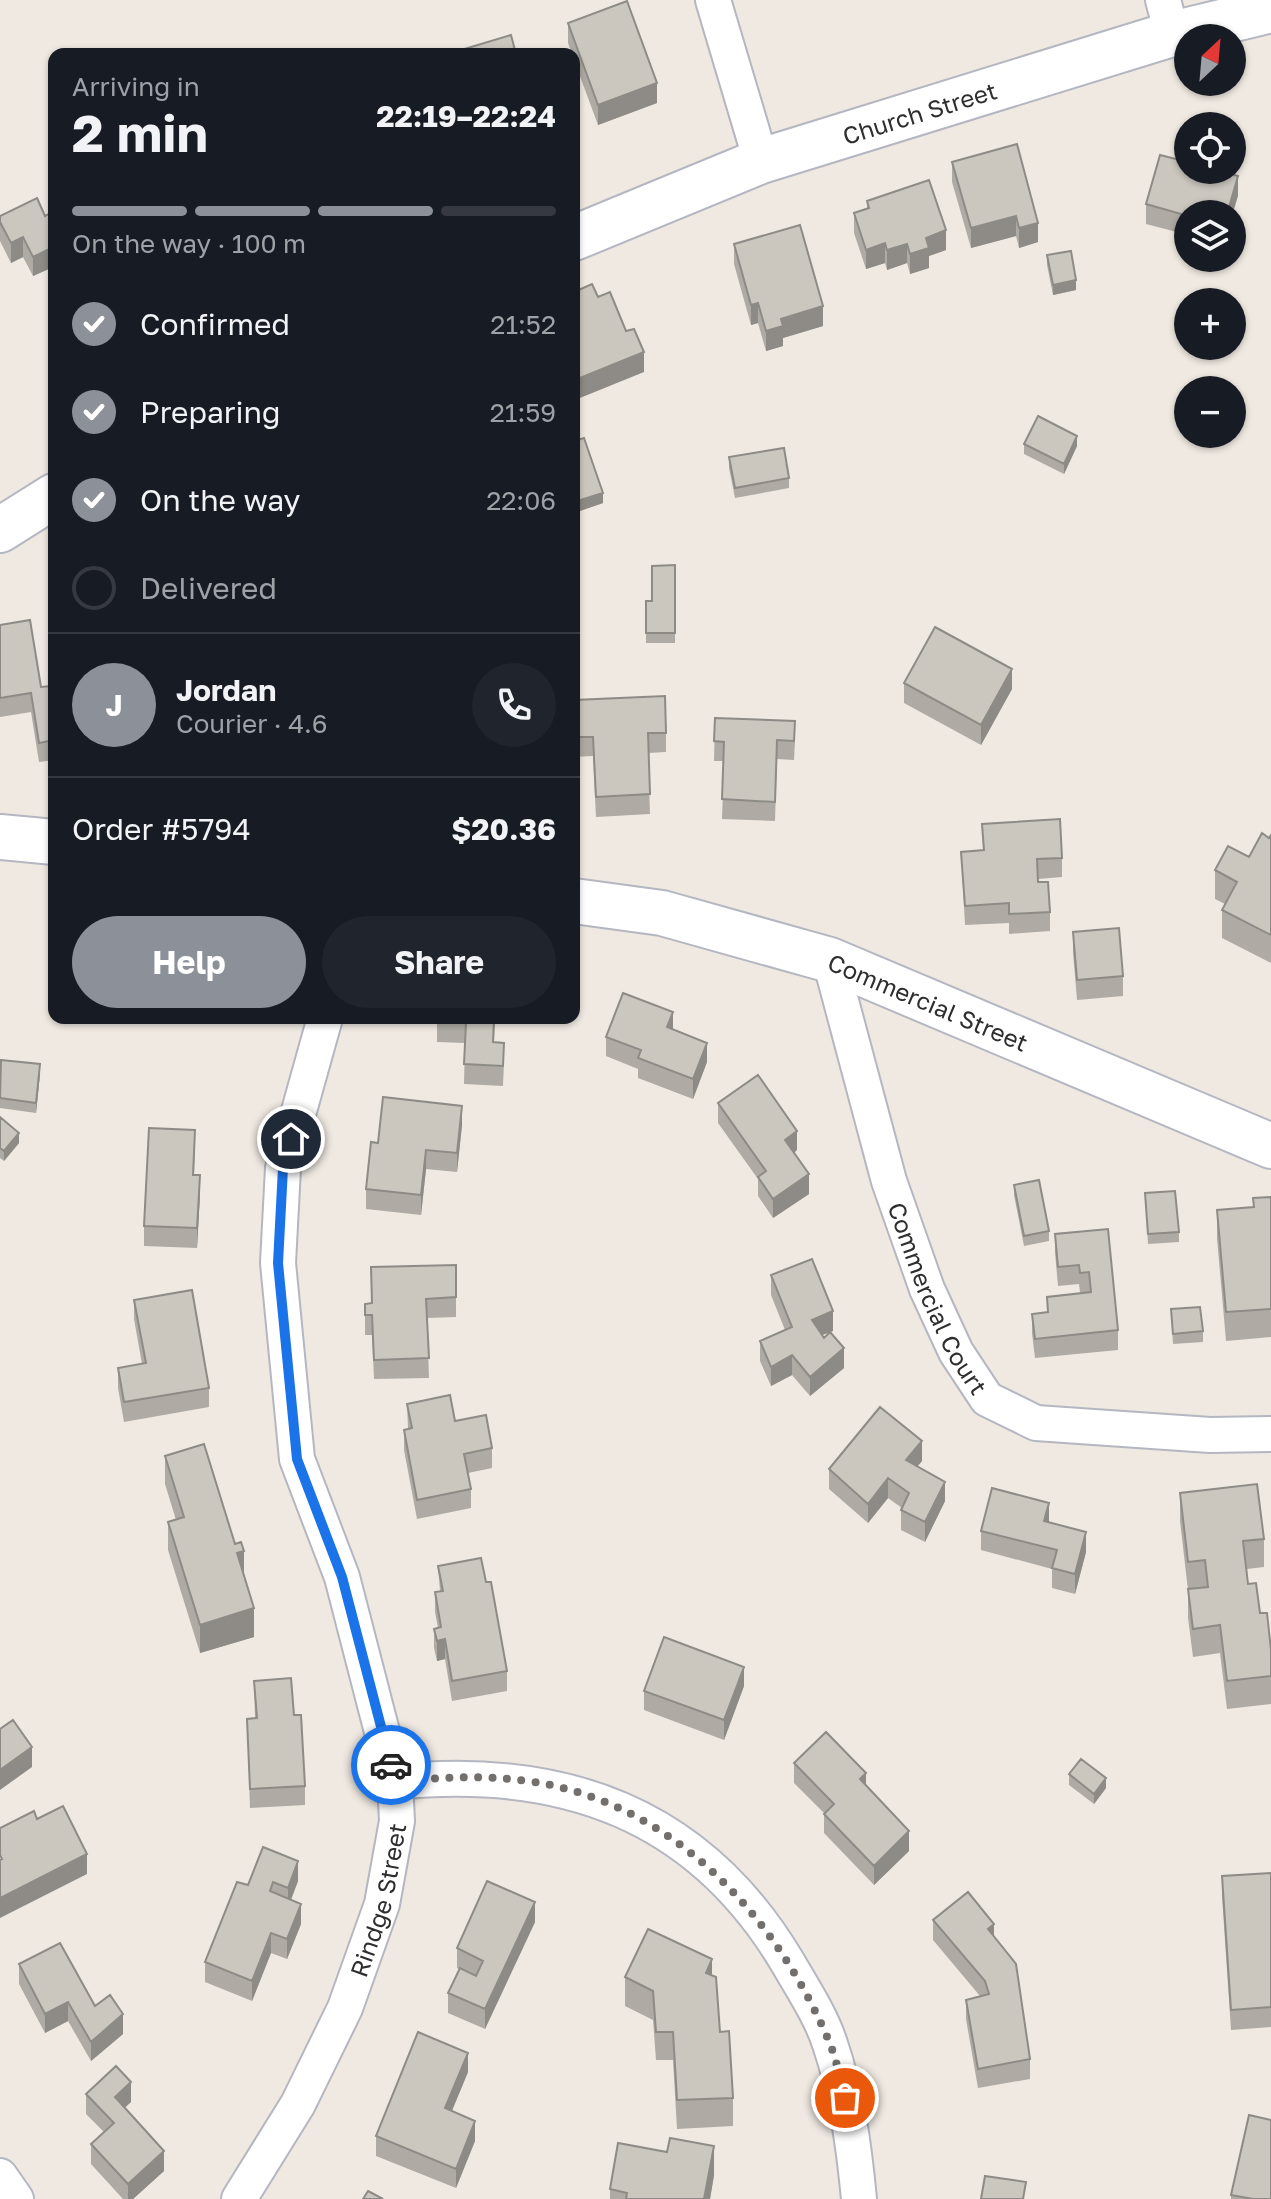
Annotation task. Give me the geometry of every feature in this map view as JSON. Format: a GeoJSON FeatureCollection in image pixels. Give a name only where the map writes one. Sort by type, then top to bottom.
{"type":"FeatureCollection","features":[{"type":"Feature","properties":{"kind":"street"},"geometry":{"type":"LineString","coordinates":[[713,0],[761,161]]}},
{"type":"Feature","properties":{"kind":"street","name":"Church Street"},"geometry":{"type":"LineString","coordinates":[[580,236],[761,161],[1168,17],[1271,10]]}},
{"type":"Feature","properties":{"kind":"street"},"geometry":{"type":"LineString","coordinates":[[0,530],[48,500]]}},
{"type":"Feature","properties":{"kind":"street"},"geometry":{"type":"LineString","coordinates":[[0,837],[48,841]]}},
{"type":"Feature","properties":{"kind":"street","name":"Commercial Street"},"geometry":{"type":"LineString","coordinates":[[580,902],[662,913],[830,960],[1271,1146]]}},
{"type":"Feature","properties":{"kind":"street","name":"Commercial Court"},"geometry":{"type":"LineString","coordinates":[[830,960],[889,1181],[927,1289],[956,1352],[987,1399],[1036,1423],[1210,1435],[1271,1434]]}},
{"type":"Feature","properties":{"kind":"street","name":"Rindge Street"},"geometry":{"type":"LineString","coordinates":[[239,2199],[319,2063],[367,1952],[391,1859],[397,1821],[395,1782],[342,1577],[297,1459],[278,1263],[283,1168],[323,1024]]}},
{"type":"Feature","properties":{"kind":"street"},"geometry":{"type":"LineString","coordinates":[[395,1782],[491,1777],[574,1791],[623,1811],[666,1834],[715,1872],[742,1897],[777,1944],[830,2042],[845,2098],[859,2199]]}},
{"type":"Feature","properties":{"kind":"street"},"geometry":{"type":"LineString","coordinates":[[0,2176],[16,2199]]}},
{"type":"Feature","properties":{"kind":"building"},"geometry":{"type":"Polygon","coordinates":[[[627,1],[657,83],[598,105],[580,48],[577,48],[568,23],[627,1]]]}},
{"type":"Feature","properties":{"kind":"building"},"geometry":{"type":"Polygon","coordinates":[[[511,35],[514,48],[468,48],[511,35]]]}},
{"type":"Feature","properties":{"kind":"building"},"geometry":{"type":"Polygon","coordinates":[[[1017,144],[1038,223],[1019,228],[1016,216],[971,228],[952,162],[1017,144]]]}},
{"type":"Feature","properties":{"kind":"building"},"geometry":{"type":"Polygon","coordinates":[[[1160,155],[1174,158],[1174,184],[1236,184],[1231,200],[1174,200],[1174,212],[1146,204],[1160,155]]]}},
{"type":"Feature","properties":{"kind":"building"},"geometry":{"type":"Polygon","coordinates":[[[929,180],[946,230],[926,238],[929,248],[910,254],[907,244],[887,250],[885,243],[866,250],[854,213],[869,208],[867,201],[929,180]]]}},
{"type":"Feature","properties":{"kind":"building"},"geometry":{"type":"Polygon","coordinates":[[[37,198],[45,216],[48,214],[48,250],[33,257],[23,237],[11,243],[0,216],[37,198]]]}},
{"type":"Feature","properties":{"kind":"building"},"geometry":{"type":"Polygon","coordinates":[[[800,225],[823,306],[781,319],[783,326],[766,331],[758,303],[751,305],[734,244],[800,225]]]}},
{"type":"Feature","properties":{"kind":"building"},"geometry":{"type":"Polygon","coordinates":[[[1071,251],[1076,280],[1053,285],[1047,255],[1071,251]]]}},
{"type":"Feature","properties":{"kind":"building"},"geometry":{"type":"Polygon","coordinates":[[[592,284],[598,297],[610,292],[626,331],[634,329],[644,352],[580,378],[580,289],[592,284]]]}},
{"type":"Feature","properties":{"kind":"building"},"geometry":{"type":"Polygon","coordinates":[[[1038,416],[1077,436],[1064,464],[1024,444],[1038,416]]]}},
{"type":"Feature","properties":{"kind":"building"},"geometry":{"type":"Polygon","coordinates":[[[584,438],[603,493],[580,500],[580,439],[584,438]]]}},
{"type":"Feature","properties":{"kind":"building"},"geometry":{"type":"Polygon","coordinates":[[[784,448],[789,478],[735,488],[729,457],[784,448]]]}},
{"type":"Feature","properties":{"kind":"building"},"geometry":{"type":"Polygon","coordinates":[[[675,565],[675,633],[646,633],[646,601],[652,601],[652,566],[675,565]]]}},
{"type":"Feature","properties":{"kind":"building"},"geometry":{"type":"Polygon","coordinates":[[[30,620],[41,687],[48,686],[48,741],[39,743],[31,693],[0,698],[0,625],[30,620]]]}},
{"type":"Feature","properties":{"kind":"building"},"geometry":{"type":"Polygon","coordinates":[[[935,627],[1012,669],[981,725],[904,683],[935,627]]]}},
{"type":"Feature","properties":{"kind":"building"},"geometry":{"type":"Polygon","coordinates":[[[665,696],[666,733],[648,733],[650,794],[596,797],[593,737],[580,737],[580,700],[665,696]]]}},
{"type":"Feature","properties":{"kind":"building"},"geometry":{"type":"Polygon","coordinates":[[[715,718],[795,721],[794,741],[777,740],[775,802],[722,799],[724,742],[714,741],[715,718]]]}},
{"type":"Feature","properties":{"kind":"building"},"geometry":{"type":"Polygon","coordinates":[[[1060,819],[1062,858],[1037,859],[1038,882],[1048,882],[1050,912],[1009,914],[1009,903],[965,906],[961,852],[984,850],[982,824],[1060,819]]]}},
{"type":"Feature","properties":{"kind":"building"},"geometry":{"type":"Polygon","coordinates":[[[1262,833],[1269,838],[1271,835],[1271,935],[1222,910],[1237,882],[1215,870],[1228,846],[1249,857],[1262,833]]]}},
{"type":"Feature","properties":{"kind":"building"},"geometry":{"type":"Polygon","coordinates":[[[1119,928],[1123,976],[1077,980],[1073,932],[1119,928]]]}},
{"type":"Feature","properties":{"kind":"building"},"geometry":{"type":"Polygon","coordinates":[[[623,993],[673,1012],[667,1027],[707,1043],[693,1079],[638,1058],[641,1050],[606,1037],[623,993]]]}},
{"type":"Feature","properties":{"kind":"building"},"geometry":{"type":"Polygon","coordinates":[[[466,1024],[494,1024],[493,1042],[504,1043],[503,1066],[464,1064],[466,1024]]]}},
{"type":"Feature","properties":{"kind":"building"},"geometry":{"type":"Polygon","coordinates":[[[1,1060],[40,1064],[36,1103],[0,1098],[1,1060]]]}},
{"type":"Feature","properties":{"kind":"building"},"geometry":{"type":"Polygon","coordinates":[[[758,1075],[797,1131],[785,1140],[809,1174],[773,1199],[758,1177],[766,1171],[718,1103],[758,1075]]]}},
{"type":"Feature","properties":{"kind":"building"},"geometry":{"type":"Polygon","coordinates":[[[383,1097],[462,1106],[457,1153],[426,1150],[421,1195],[366,1189],[371,1142],[378,1143],[383,1097]]]}},
{"type":"Feature","properties":{"kind":"building"},"geometry":{"type":"Polygon","coordinates":[[[0,1117],[19,1133],[4,1151],[0,1148],[0,1117]]]}},
{"type":"Feature","properties":{"kind":"building"},"geometry":{"type":"Polygon","coordinates":[[[149,1128],[195,1130],[193,1175],[200,1175],[197,1228],[144,1226],[149,1128]]]}},
{"type":"Feature","properties":{"kind":"building"},"geometry":{"type":"Polygon","coordinates":[[[1039,1180],[1049,1231],[1024,1236],[1014,1185],[1039,1180]]]}},
{"type":"Feature","properties":{"kind":"building"},"geometry":{"type":"Polygon","coordinates":[[[1175,1191],[1179,1232],[1148,1234],[1145,1193],[1175,1191]]]}},
{"type":"Feature","properties":{"kind":"building"},"geometry":{"type":"Polygon","coordinates":[[[1271,1197],[1271,1309],[1226,1312],[1217,1210],[1254,1207],[1253,1198],[1271,1197]]]}},
{"type":"Feature","properties":{"kind":"building"},"geometry":{"type":"Polygon","coordinates":[[[1108,1229],[1118,1330],[1035,1339],[1032,1314],[1048,1312],[1047,1297],[1091,1292],[1089,1272],[1080,1273],[1079,1265],[1058,1267],[1055,1234],[1108,1229]]]}},
{"type":"Feature","properties":{"kind":"building"},"geometry":{"type":"Polygon","coordinates":[[[812,1259],[833,1311],[812,1320],[824,1338],[830,1332],[844,1348],[810,1377],[792,1355],[771,1367],[760,1341],[792,1327],[771,1275],[812,1259]]]}},
{"type":"Feature","properties":{"kind":"building"},"geometry":{"type":"Polygon","coordinates":[[[456,1265],[456,1297],[426,1299],[429,1358],[374,1360],[372,1315],[365,1315],[365,1304],[372,1303],[371,1267],[456,1265]]]}},
{"type":"Feature","properties":{"kind":"building"},"geometry":{"type":"Polygon","coordinates":[[[192,1290],[209,1388],[124,1402],[118,1368],[146,1363],[134,1300],[192,1290]]]}},
{"type":"Feature","properties":{"kind":"building"},"geometry":{"type":"Polygon","coordinates":[[[1200,1307],[1203,1331],[1173,1334],[1171,1309],[1200,1307]]]}},
{"type":"Feature","properties":{"kind":"building"},"geometry":{"type":"Polygon","coordinates":[[[450,1395],[455,1421],[486,1415],[492,1448],[464,1454],[471,1489],[417,1500],[404,1430],[412,1428],[407,1404],[450,1395]]]}},
{"type":"Feature","properties":{"kind":"building"},"geometry":{"type":"Polygon","coordinates":[[[880,1407],[922,1441],[906,1460],[945,1482],[925,1522],[901,1510],[909,1493],[888,1478],[868,1504],[829,1469],[880,1407]]]}},
{"type":"Feature","properties":{"kind":"building"},"geometry":{"type":"Polygon","coordinates":[[[204,1444],[235,1544],[241,1542],[244,1551],[237,1553],[254,1608],[200,1625],[168,1522],[184,1517],[165,1456],[204,1444]]]}},
{"type":"Feature","properties":{"kind":"building"},"geometry":{"type":"Polygon","coordinates":[[[1257,1484],[1264,1539],[1243,1541],[1248,1584],[1256,1583],[1260,1613],[1267,1613],[1271,1676],[1227,1681],[1220,1625],[1193,1629],[1188,1589],[1208,1587],[1205,1560],[1188,1562],[1180,1493],[1257,1484]]]}},
{"type":"Feature","properties":{"kind":"building"},"geometry":{"type":"Polygon","coordinates":[[[992,1488],[1049,1503],[1044,1521],[1086,1532],[1075,1574],[1052,1568],[1057,1550],[981,1531],[992,1488]]]}},
{"type":"Feature","properties":{"kind":"building"},"geometry":{"type":"Polygon","coordinates":[[[481,1558],[486,1582],[491,1582],[507,1671],[452,1681],[445,1639],[437,1641],[434,1629],[441,1627],[435,1592],[443,1591],[438,1566],[481,1558]]]}},
{"type":"Feature","properties":{"kind":"building"},"geometry":{"type":"Polygon","coordinates":[[[664,1637],[744,1667],[724,1720],[644,1691],[664,1637]]]}},
{"type":"Feature","properties":{"kind":"building"},"geometry":{"type":"Polygon","coordinates":[[[291,1678],[294,1715],[301,1715],[305,1786],[250,1789],[247,1719],[257,1718],[254,1681],[291,1678]]]}},
{"type":"Feature","properties":{"kind":"building"},"geometry":{"type":"Polygon","coordinates":[[[13,1720],[32,1747],[0,1770],[0,1729],[13,1720]]]}},
{"type":"Feature","properties":{"kind":"building"},"geometry":{"type":"Polygon","coordinates":[[[826,1732],[866,1773],[860,1779],[909,1831],[874,1866],[824,1814],[834,1804],[794,1763],[826,1732]]]}},
{"type":"Feature","properties":{"kind":"building"},"geometry":{"type":"Polygon","coordinates":[[[1081,1759],[1106,1778],[1094,1794],[1069,1774],[1081,1759]]]}},
{"type":"Feature","properties":{"kind":"building"},"geometry":{"type":"Polygon","coordinates":[[[63,1806],[87,1854],[0,1898],[0,1828],[34,1811],[37,1819],[63,1806]]]}},
{"type":"Feature","properties":{"kind":"building"},"geometry":{"type":"Polygon","coordinates":[[[263,1847],[298,1861],[288,1888],[273,1882],[270,1891],[301,1904],[287,1939],[271,1933],[252,1981],[205,1962],[237,1882],[248,1885],[263,1847]]]}},
{"type":"Feature","properties":{"kind":"building"},"geometry":{"type":"Polygon","coordinates":[[[1271,1873],[1271,2007],[1231,2010],[1222,1876],[1271,1873]]]}},
{"type":"Feature","properties":{"kind":"building"},"geometry":{"type":"Polygon","coordinates":[[[487,1881],[535,1902],[485,2009],[448,1993],[460,1968],[476,1976],[483,1961],[457,1948],[487,1881]]]}},
{"type":"Feature","properties":{"kind":"building"},"geometry":{"type":"Polygon","coordinates":[[[968,1892],[994,1924],[988,1929],[1016,1964],[1030,2059],[978,2069],[966,2000],[989,1994],[985,1981],[933,1920],[968,1892]]]}},
{"type":"Feature","properties":{"kind":"building"},"geometry":{"type":"Polygon","coordinates":[[[648,1929],[712,1959],[706,1973],[716,1977],[720,2032],[729,2031],[733,2098],[677,2100],[673,2032],[656,2032],[653,1991],[625,1977],[648,1929]]]}},
{"type":"Feature","properties":{"kind":"building"},"geometry":{"type":"Polygon","coordinates":[[[60,1943],[95,2006],[110,1995],[123,2014],[91,2042],[68,2002],[45,2014],[19,1964],[60,1943]]]}},
{"type":"Feature","properties":{"kind":"building"},"geometry":{"type":"Polygon","coordinates":[[[418,2032],[468,2053],[445,2108],[475,2121],[456,2169],[376,2136],[418,2032]]]}},
{"type":"Feature","properties":{"kind":"building"},"geometry":{"type":"Polygon","coordinates":[[[116,2066],[131,2082],[115,2097],[164,2151],[128,2184],[91,2144],[114,2123],[86,2094],[116,2066]]]}},
{"type":"Feature","properties":{"kind":"building"},"geometry":{"type":"Polygon","coordinates":[[[1249,2115],[1271,2120],[1271,2199],[1231,2195],[1249,2115]]]}},
{"type":"Feature","properties":{"kind":"building"},"geometry":{"type":"Polygon","coordinates":[[[670,2138],[714,2146],[704,2199],[626,2199],[627,2193],[610,2189],[618,2143],[667,2152],[670,2138]]]}},
{"type":"Feature","properties":{"kind":"building"},"geometry":{"type":"Polygon","coordinates":[[[985,2176],[1026,2182],[1023,2199],[981,2199],[985,2176]]]}},
{"type":"Feature","properties":{"kind":"building"},"geometry":{"type":"Polygon","coordinates":[[[368,2191],[383,2199],[363,2199],[368,2191]]]}},
{"type":"Feature","properties":{"kind":"way so far"},"geometry":{"type":"LineString","coordinates":[[391,1765],[395,1782],[491,1777],[532,1781],[574,1791],[623,1811],[666,1834],[706,1864],[742,1897],[777,1944],[830,2042],[845,2098]]}},
{"type":"Feature","properties":{"kind":"route"},"geometry":{"type":"LineString","coordinates":[[291,1139],[283,1168],[278,1263],[297,1459],[342,1577],[391,1765]]}}]}
